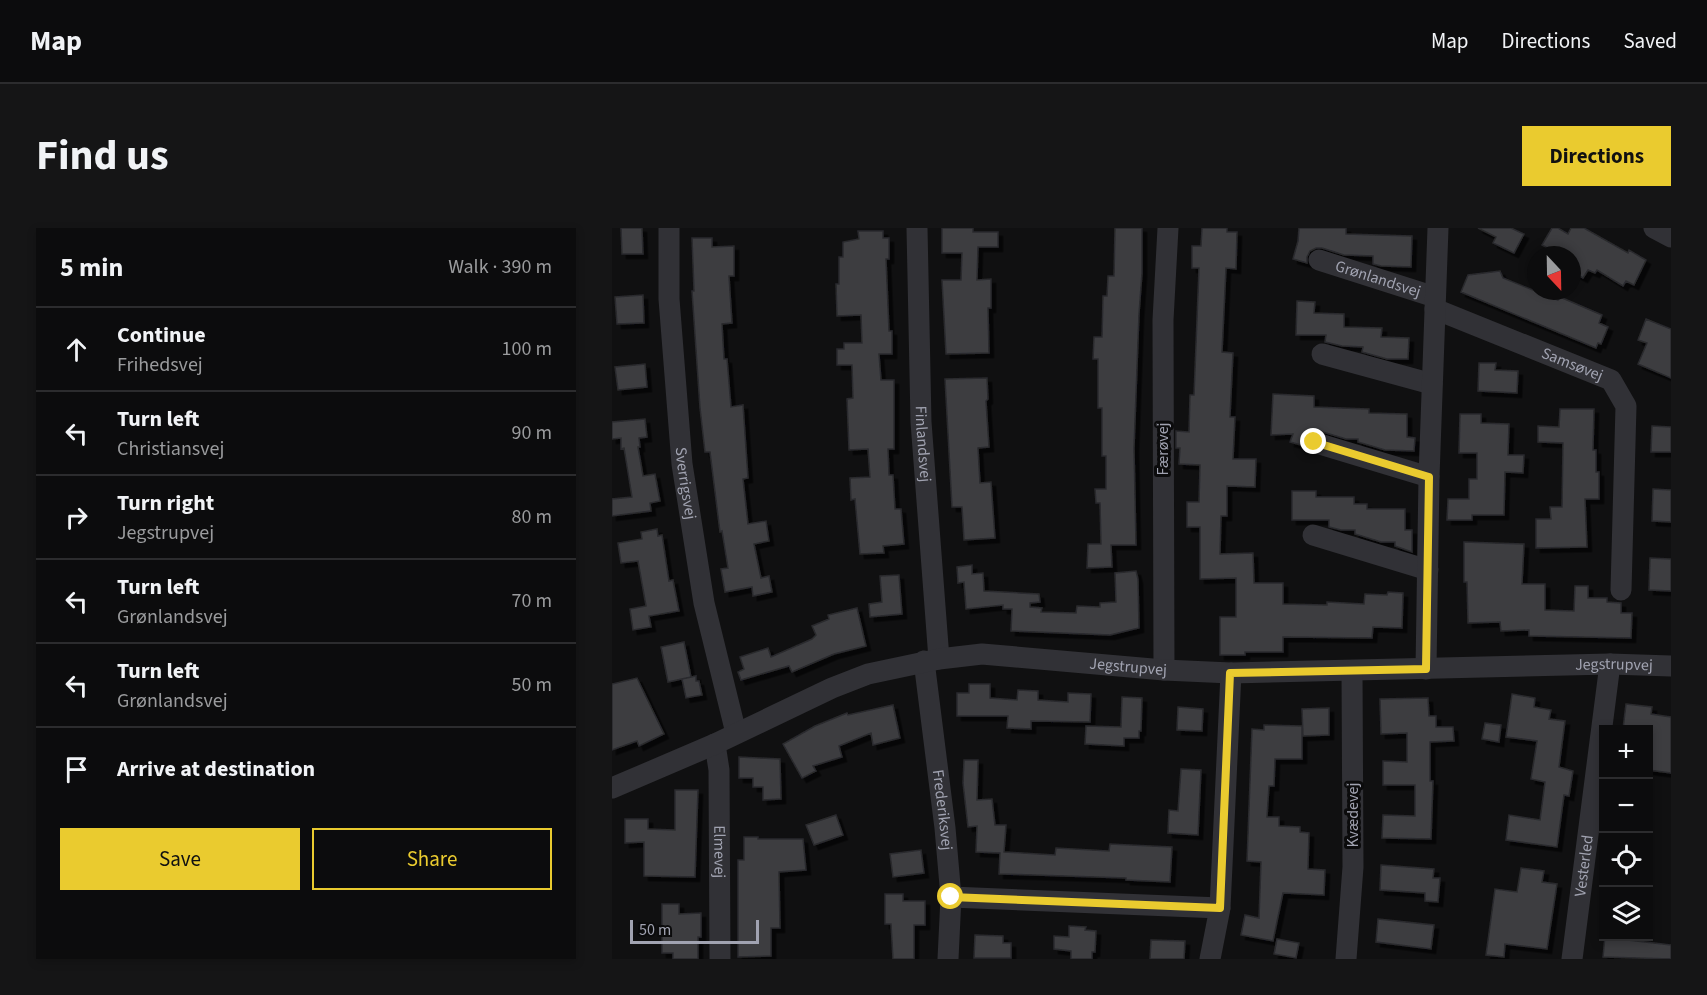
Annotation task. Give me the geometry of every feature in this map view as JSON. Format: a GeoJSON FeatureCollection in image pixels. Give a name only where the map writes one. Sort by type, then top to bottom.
{"type":"FeatureCollection","features":[{"type":"Feature","properties":{"kind":"street","name":"Sverrigsvej"},"geometry":{"type":"LineString","coordinates":[[669,228],[669,299],[682,464],[704,603],[736,733]]}},
{"type":"Feature","properties":{"kind":"street","name":"Finlandsvej"},"geometry":{"type":"LineString","coordinates":[[918,228],[921,422],[932,660]]}},
{"type":"Feature","properties":{"kind":"street","name":"Færøvej"},"geometry":{"type":"LineString","coordinates":[[1164,670],[1163,320],[1168,228]]}},
{"type":"Feature","properties":{"kind":"street","name":"Grønlandsvej"},"geometry":{"type":"LineString","coordinates":[[1426,669],[1429,477],[1438,228]]}},
{"type":"Feature","properties":{"kind":"street"},"geometry":{"type":"LineString","coordinates":[[1654,228],[1671,237]]}},
{"type":"Feature","properties":{"kind":"street","name":"Grønlandsvej"},"geometry":{"type":"LineString","coordinates":[[1319,260],[1435,303]]}},
{"type":"Feature","properties":{"kind":"street","name":"Samsøvej"},"geometry":{"type":"LineString","coordinates":[[1435,303],[1611,380],[1626,406],[1621,590]]}},
{"type":"Feature","properties":{"kind":"street"},"geometry":{"type":"LineString","coordinates":[[1322,354],[1432,384]]}},
{"type":"Feature","properties":{"kind":"street"},"geometry":{"type":"LineString","coordinates":[[1314,442],[1429,477]]}},
{"type":"Feature","properties":{"kind":"street"},"geometry":{"type":"LineString","coordinates":[[1313,535],[1428,570]]}},
{"type":"Feature","properties":{"kind":"street","name":"Jegstrupvej"},"geometry":{"type":"LineString","coordinates":[[612,788],[715,744],[832,688],[868,674],[932,660],[982,654],[1164,670],[1230,673],[1610,664],[1671,666]]}},
{"type":"Feature","properties":{"kind":"street","name":"Frederiksvej"},"geometry":{"type":"LineString","coordinates":[[932,660],[951,897],[948,959]]}},
{"type":"Feature","properties":{"kind":"street","name":"Vesterled"},"geometry":{"type":"LineString","coordinates":[[1572,959],[1610,664]]}},
{"type":"Feature","properties":{"kind":"street","name":"Kvædevej"},"geometry":{"type":"LineString","coordinates":[[1346,959],[1353,867],[1352,671]]}},
{"type":"Feature","properties":{"kind":"street"},"geometry":{"type":"LineString","coordinates":[[1210,959],[1220,908],[1230,673]]}},
{"type":"Feature","properties":{"kind":"street","name":"Elmevej"},"geometry":{"type":"LineString","coordinates":[[715,744],[719,770],[720,959]]}},
{"type":"Feature","properties":{"kind":"street"},"geometry":{"type":"LineString","coordinates":[[951,897],[1220,908]]}},
{"type":"Feature","properties":{"kind":"building"},"geometry":{"type":"Polygon","coordinates":[[[621,228],[642,228],[643,254],[622,254],[621,228]]]}},
{"type":"Feature","properties":{"kind":"building"},"geometry":{"type":"Polygon","coordinates":[[[942,228],[973,228],[973,232],[998,232],[998,247],[978,247],[977,280],[991,279],[991,308],[988,308],[989,353],[946,354],[942,280],[961,280],[962,253],[942,253],[942,228]]]}},
{"type":"Feature","properties":{"kind":"building"},"geometry":{"type":"Polygon","coordinates":[[[1115,228],[1142,228],[1134,448],[1136,545],[1111,545],[1112,567],[1087,568],[1088,544],[1101,544],[1100,503],[1096,503],[1095,489],[1106,489],[1106,456],[1102,456],[1102,408],[1098,408],[1098,359],[1093,359],[1094,337],[1102,337],[1103,296],[1107,296],[1108,276],[1114,276],[1115,228]]]}},
{"type":"Feature","properties":{"kind":"building"},"geometry":{"type":"Polygon","coordinates":[[[1202,228],[1227,228],[1227,232],[1237,232],[1236,269],[1226,268],[1222,352],[1233,353],[1230,417],[1235,417],[1233,459],[1256,459],[1255,487],[1227,486],[1227,516],[1221,516],[1220,554],[1253,553],[1254,583],[1283,583],[1283,604],[1327,605],[1327,602],[1364,604],[1365,594],[1403,593],[1402,628],[1373,627],[1372,638],[1283,637],[1283,652],[1245,652],[1245,655],[1220,655],[1220,617],[1236,617],[1236,578],[1200,579],[1200,527],[1187,527],[1187,502],[1199,502],[1200,465],[1179,464],[1180,448],[1176,448],[1176,431],[1189,432],[1190,395],[1194,395],[1199,268],[1192,268],[1192,246],[1201,246],[1202,228]]]}},
{"type":"Feature","properties":{"kind":"building"},"geometry":{"type":"Polygon","coordinates":[[[1299,228],[1346,228],[1346,234],[1412,236],[1411,267],[1381,266],[1373,264],[1373,256],[1344,255],[1322,248],[1310,251],[1307,263],[1293,259],[1299,228]]]}},
{"type":"Feature","properties":{"kind":"building"},"geometry":{"type":"Polygon","coordinates":[[[1478,228],[1511,228],[1524,234],[1514,253],[1493,243],[1496,237],[1478,228]]]}},
{"type":"Feature","properties":{"kind":"building"},"geometry":{"type":"Polygon","coordinates":[[[1552,228],[1558,228],[1568,234],[1571,228],[1584,228],[1628,253],[1629,250],[1646,260],[1634,285],[1626,281],[1623,286],[1597,270],[1595,273],[1588,270],[1583,278],[1581,277],[1581,246],[1542,245],[1552,228]]]}},
{"type":"Feature","properties":{"kind":"building"},"geometry":{"type":"Polygon","coordinates":[[[858,231],[883,231],[883,238],[889,238],[889,259],[886,259],[892,354],[879,354],[881,380],[894,380],[894,449],[888,449],[889,475],[893,475],[895,509],[901,509],[904,544],[883,546],[884,553],[860,554],[855,499],[851,500],[850,478],[870,477],[868,449],[849,450],[847,399],[853,398],[852,365],[837,365],[837,349],[844,349],[844,343],[862,343],[861,315],[837,316],[836,284],[839,284],[839,257],[843,257],[843,242],[859,239],[858,231]]]}},
{"type":"Feature","properties":{"kind":"building"},"geometry":{"type":"Polygon","coordinates":[[[692,238],[712,238],[712,247],[734,246],[734,276],[729,276],[732,323],[722,324],[724,359],[727,359],[731,407],[743,405],[748,478],[743,479],[748,524],[766,521],[769,541],[754,544],[761,578],[769,576],[772,592],[753,596],[752,587],[725,592],[721,569],[728,568],[722,531],[720,532],[710,452],[705,452],[700,408],[692,291],[694,291],[692,238]]]}},
{"type":"Feature","properties":{"kind":"building"},"geometry":{"type":"Polygon","coordinates":[[[1500,271],[1503,278],[1527,288],[1527,300],[1567,300],[1602,315],[1599,323],[1608,327],[1601,344],[1598,343],[1596,348],[1461,292],[1468,275],[1500,271]]]}},
{"type":"Feature","properties":{"kind":"building"},"geometry":{"type":"Polygon","coordinates":[[[643,295],[644,323],[617,324],[615,297],[643,295]]]}},
{"type":"Feature","properties":{"kind":"building"},"geometry":{"type":"Polygon","coordinates":[[[1297,301],[1315,302],[1314,313],[1344,314],[1344,327],[1382,328],[1381,337],[1409,338],[1408,359],[1387,359],[1362,352],[1363,347],[1325,342],[1326,335],[1296,335],[1297,301]]]}},
{"type":"Feature","properties":{"kind":"building"},"geometry":{"type":"Polygon","coordinates":[[[1646,319],[1671,329],[1671,378],[1638,364],[1647,343],[1638,340],[1646,319]]]}},
{"type":"Feature","properties":{"kind":"building"},"geometry":{"type":"Polygon","coordinates":[[[1479,363],[1496,363],[1495,370],[1518,371],[1517,393],[1478,391],[1479,363]]]}},
{"type":"Feature","properties":{"kind":"building"},"geometry":{"type":"Polygon","coordinates":[[[645,364],[647,387],[618,390],[615,367],[645,364]]]}},
{"type":"Feature","properties":{"kind":"building"},"geometry":{"type":"Polygon","coordinates":[[[987,378],[989,447],[978,448],[980,483],[991,482],[995,538],[964,540],[962,507],[952,507],[945,379],[987,378]]]}},
{"type":"Feature","properties":{"kind":"building"},"geometry":{"type":"Polygon","coordinates":[[[1273,394],[1314,396],[1314,407],[1369,409],[1369,413],[1407,414],[1407,437],[1415,438],[1414,451],[1385,450],[1358,442],[1358,439],[1346,439],[1316,430],[1304,433],[1301,445],[1290,442],[1293,434],[1271,435],[1273,394]]]}},
{"type":"Feature","properties":{"kind":"building"},"geometry":{"type":"Polygon","coordinates":[[[1560,409],[1594,409],[1593,450],[1596,450],[1596,472],[1599,472],[1599,499],[1585,499],[1587,547],[1536,548],[1536,519],[1551,519],[1550,507],[1562,507],[1563,443],[1538,442],[1538,426],[1559,427],[1560,409]]]}},
{"type":"Feature","properties":{"kind":"building"},"geometry":{"type":"Polygon","coordinates":[[[1460,414],[1481,414],[1481,423],[1509,424],[1508,455],[1524,455],[1523,473],[1505,472],[1504,515],[1472,515],[1472,520],[1447,520],[1448,499],[1469,499],[1469,479],[1477,479],[1477,453],[1459,453],[1460,414]]]}},
{"type":"Feature","properties":{"kind":"building"},"geometry":{"type":"Polygon","coordinates":[[[645,419],[647,437],[639,438],[640,447],[638,447],[643,476],[655,474],[660,501],[650,503],[651,511],[612,516],[612,499],[632,497],[624,448],[621,449],[621,438],[612,439],[612,422],[645,419]]]}},
{"type":"Feature","properties":{"kind":"building"},"geometry":{"type":"Polygon","coordinates":[[[1652,426],[1671,427],[1671,452],[1651,452],[1652,426]]]}},
{"type":"Feature","properties":{"kind":"building"},"geometry":{"type":"Polygon","coordinates":[[[1653,489],[1671,490],[1671,522],[1652,521],[1653,489]]]}},
{"type":"Feature","properties":{"kind":"building"},"geometry":{"type":"Polygon","coordinates":[[[1292,491],[1316,491],[1316,497],[1354,497],[1354,504],[1367,504],[1367,509],[1405,509],[1405,530],[1412,530],[1412,552],[1395,546],[1395,542],[1381,542],[1355,534],[1355,530],[1329,527],[1329,520],[1292,520],[1292,491]]]}},
{"type":"Feature","properties":{"kind":"building"},"geometry":{"type":"Polygon","coordinates":[[[657,529],[658,536],[662,535],[669,581],[673,580],[679,611],[649,616],[651,627],[633,630],[630,609],[646,606],[638,561],[621,563],[618,543],[642,539],[641,532],[657,529]]]}},
{"type":"Feature","properties":{"kind":"building"},"geometry":{"type":"Polygon","coordinates":[[[1464,542],[1524,544],[1522,584],[1545,584],[1545,610],[1574,611],[1575,586],[1588,586],[1588,598],[1607,598],[1607,602],[1621,603],[1621,613],[1632,613],[1631,638],[1529,636],[1529,630],[1501,631],[1500,622],[1468,623],[1467,582],[1464,582],[1464,542]]]}},
{"type":"Feature","properties":{"kind":"building"},"geometry":{"type":"Polygon","coordinates":[[[1650,558],[1671,559],[1671,591],[1649,590],[1650,558]]]}},
{"type":"Feature","properties":{"kind":"building"},"geometry":{"type":"Polygon","coordinates":[[[972,565],[972,574],[983,573],[984,591],[1039,594],[1040,602],[1030,603],[1030,607],[1042,608],[1041,612],[1076,613],[1077,606],[1100,607],[1100,603],[1116,602],[1115,573],[1136,571],[1139,628],[1110,635],[1011,631],[1012,609],[1003,609],[1003,605],[966,609],[964,582],[958,583],[957,567],[972,565]]]}},
{"type":"Feature","properties":{"kind":"building"},"geometry":{"type":"Polygon","coordinates":[[[899,575],[902,614],[870,617],[869,604],[882,602],[880,576],[899,575]]]}},
{"type":"Feature","properties":{"kind":"building"},"geometry":{"type":"Polygon","coordinates":[[[857,608],[866,646],[834,654],[792,672],[789,666],[741,680],[738,672],[744,669],[740,657],[768,648],[771,657],[812,639],[816,635],[812,626],[829,619],[828,615],[857,608]]]}},
{"type":"Feature","properties":{"kind":"building"},"geometry":{"type":"Polygon","coordinates":[[[684,642],[691,677],[668,682],[661,647],[684,642]]]}},
{"type":"Feature","properties":{"kind":"building"},"geometry":{"type":"Polygon","coordinates":[[[696,676],[702,695],[686,698],[682,679],[696,676]]]}},
{"type":"Feature","properties":{"kind":"building"},"geometry":{"type":"Polygon","coordinates":[[[637,678],[664,734],[639,746],[637,741],[612,750],[612,684],[637,678]]]}},
{"type":"Feature","properties":{"kind":"building"},"geometry":{"type":"Polygon","coordinates":[[[969,684],[990,684],[990,698],[1017,700],[1018,690],[1038,691],[1038,700],[1068,702],[1068,693],[1091,694],[1090,722],[1031,721],[1031,729],[1007,728],[1008,716],[957,716],[957,693],[969,693],[969,684]]]}},
{"type":"Feature","properties":{"kind":"building"},"geometry":{"type":"Polygon","coordinates":[[[1512,694],[1535,698],[1534,707],[1551,710],[1549,719],[1565,721],[1559,767],[1573,771],[1569,796],[1564,795],[1557,847],[1506,840],[1509,815],[1540,820],[1545,782],[1531,779],[1537,741],[1506,737],[1512,694]]]}},
{"type":"Feature","properties":{"kind":"building"},"geometry":{"type":"Polygon","coordinates":[[[1122,697],[1142,698],[1139,738],[1124,738],[1124,746],[1085,744],[1086,726],[1121,727],[1122,697]]]}},
{"type":"Feature","properties":{"kind":"building"},"geometry":{"type":"Polygon","coordinates":[[[1428,698],[1429,716],[1436,716],[1436,727],[1453,727],[1454,741],[1430,742],[1430,781],[1433,781],[1431,839],[1382,838],[1383,815],[1415,816],[1415,785],[1383,785],[1383,761],[1407,762],[1407,733],[1381,734],[1380,699],[1428,698]]]}},
{"type":"Feature","properties":{"kind":"building"},"geometry":{"type":"Polygon","coordinates":[[[1626,704],[1652,707],[1651,714],[1671,717],[1671,773],[1653,771],[1653,725],[1623,725],[1626,704]]]}},
{"type":"Feature","properties":{"kind":"building"},"geometry":{"type":"Polygon","coordinates":[[[893,705],[900,738],[873,745],[871,733],[839,746],[842,757],[813,766],[816,771],[802,778],[783,744],[815,726],[847,713],[848,715],[893,705]]]}},
{"type":"Feature","properties":{"kind":"building"},"geometry":{"type":"Polygon","coordinates":[[[1178,707],[1203,709],[1202,731],[1177,730],[1178,707]]]}},
{"type":"Feature","properties":{"kind":"building"},"geometry":{"type":"Polygon","coordinates":[[[1329,708],[1329,735],[1303,736],[1302,709],[1329,708]]]}},
{"type":"Feature","properties":{"kind":"building"},"geometry":{"type":"Polygon","coordinates":[[[1485,723],[1501,725],[1499,742],[1482,739],[1485,723]]]}},
{"type":"Feature","properties":{"kind":"building"},"geometry":{"type":"Polygon","coordinates":[[[1264,725],[1302,726],[1302,759],[1275,759],[1274,786],[1269,786],[1267,817],[1279,817],[1279,826],[1300,827],[1300,832],[1309,833],[1308,869],[1325,870],[1324,895],[1283,893],[1273,941],[1241,935],[1245,915],[1259,918],[1261,862],[1247,861],[1252,729],[1264,730],[1264,725]]]}},
{"type":"Feature","properties":{"kind":"building"},"geometry":{"type":"Polygon","coordinates":[[[739,757],[780,759],[781,799],[763,800],[763,787],[753,787],[753,778],[739,778],[739,757]]]}},
{"type":"Feature","properties":{"kind":"building"},"geometry":{"type":"Polygon","coordinates":[[[964,760],[978,760],[977,800],[992,799],[995,825],[1006,825],[1004,852],[1055,855],[1056,848],[1109,851],[1110,844],[1172,847],[1170,882],[1126,880],[1126,878],[999,874],[1000,853],[976,852],[977,826],[968,827],[963,783],[964,760]]]}},
{"type":"Feature","properties":{"kind":"building"},"geometry":{"type":"Polygon","coordinates":[[[1181,769],[1201,770],[1198,835],[1168,833],[1169,810],[1178,811],[1181,769]]]}},
{"type":"Feature","properties":{"kind":"building"},"geometry":{"type":"Polygon","coordinates":[[[675,790],[698,790],[695,877],[644,876],[644,842],[625,843],[625,819],[648,819],[648,829],[675,830],[675,790]]]}},
{"type":"Feature","properties":{"kind":"building"},"geometry":{"type":"Polygon","coordinates":[[[836,815],[843,835],[814,845],[806,825],[836,815]]]}},
{"type":"Feature","properties":{"kind":"building"},"geometry":{"type":"Polygon","coordinates":[[[744,837],[803,839],[806,870],[779,872],[780,928],[771,928],[771,956],[738,957],[738,860],[744,860],[744,837]]]}},
{"type":"Feature","properties":{"kind":"building"},"geometry":{"type":"Polygon","coordinates":[[[921,850],[924,873],[893,877],[890,854],[921,850]]]}},
{"type":"Feature","properties":{"kind":"building"},"geometry":{"type":"Polygon","coordinates":[[[1381,865],[1434,869],[1433,878],[1440,878],[1438,902],[1425,901],[1425,893],[1380,890],[1381,865]]]}},
{"type":"Feature","properties":{"kind":"building"},"geometry":{"type":"Polygon","coordinates":[[[1521,868],[1544,871],[1542,882],[1557,884],[1547,949],[1505,944],[1504,957],[1486,955],[1495,889],[1517,892],[1521,868]]]}},
{"type":"Feature","properties":{"kind":"building"},"geometry":{"type":"Polygon","coordinates":[[[885,894],[903,894],[903,901],[925,901],[925,925],[914,925],[914,959],[893,959],[891,924],[885,924],[885,894]]]}},
{"type":"Feature","properties":{"kind":"building"},"geometry":{"type":"Polygon","coordinates":[[[662,904],[679,904],[679,914],[701,913],[698,959],[673,959],[673,953],[662,953],[662,904]]]}},
{"type":"Feature","properties":{"kind":"building"},"geometry":{"type":"Polygon","coordinates":[[[1378,919],[1434,925],[1431,949],[1376,942],[1378,919]]]}},
{"type":"Feature","properties":{"kind":"building"},"geometry":{"type":"Polygon","coordinates":[[[1069,926],[1086,927],[1085,930],[1096,931],[1095,952],[1092,952],[1092,959],[1071,959],[1071,951],[1054,949],[1054,936],[1069,937],[1069,926]]]}},
{"type":"Feature","properties":{"kind":"building"},"geometry":{"type":"Polygon","coordinates":[[[975,935],[1003,936],[1003,943],[1011,943],[1011,958],[974,958],[975,935]]]}},
{"type":"Feature","properties":{"kind":"building"},"geometry":{"type":"Polygon","coordinates":[[[1277,939],[1299,943],[1296,958],[1274,954],[1277,939]]]}},
{"type":"Feature","properties":{"kind":"building"},"geometry":{"type":"Polygon","coordinates":[[[1151,940],[1185,941],[1184,959],[1150,959],[1151,940]]]}},
{"type":"Feature","properties":{"kind":"building"},"geometry":{"type":"Polygon","coordinates":[[[1605,941],[1637,941],[1671,945],[1671,959],[1603,957],[1605,941]]]}},
{"type":"Feature","properties":{"kind":"route"},"geometry":{"type":"LineString","coordinates":[[951,897],[1220,908],[1230,673],[1426,669],[1429,477],[1314,442]]}}]}
